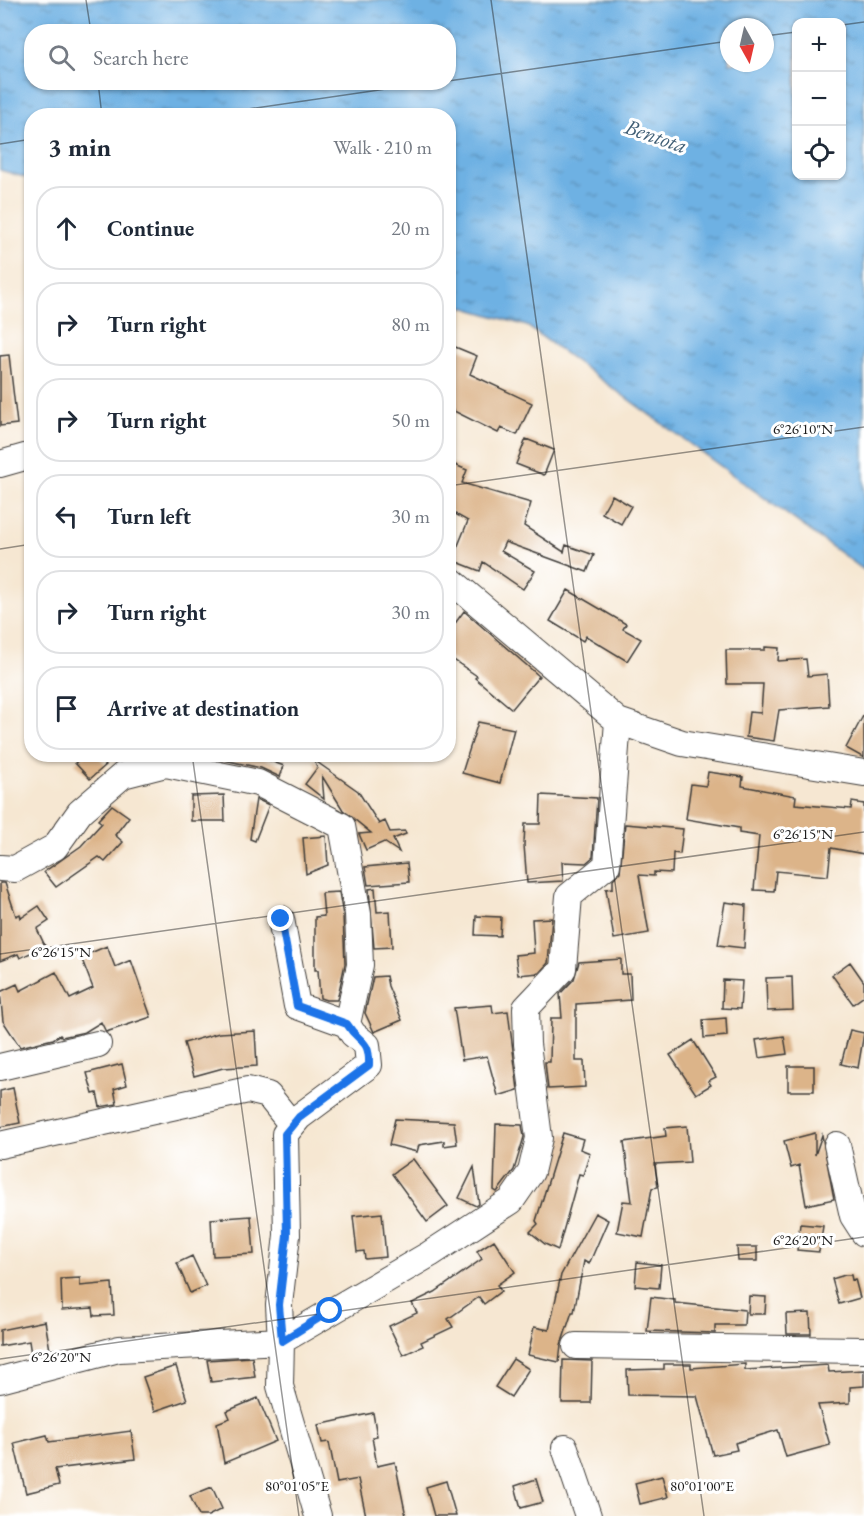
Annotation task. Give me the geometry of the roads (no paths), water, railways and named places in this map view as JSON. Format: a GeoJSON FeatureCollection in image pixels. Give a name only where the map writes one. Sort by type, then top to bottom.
{"type":"FeatureCollection","features":[{"type":"Feature","properties":{"kind":"street"},"geometry":{"type":"LineString","coordinates":[[0,464],[24,457]]}},
{"type":"Feature","properties":{"kind":"street"},"geometry":{"type":"LineString","coordinates":[[456,585],[618,721],[682,743],[864,772]]}},
{"type":"Feature","properties":{"kind":"street"},"geometry":{"type":"LineString","coordinates":[[0,1380],[119,1349],[282,1341],[430,1254],[511,1200],[531,1172],[540,1138],[527,1044],[526,1008],[563,969],[569,896],[607,865],[618,721]]}},
{"type":"Feature","properties":{"kind":"street"},"geometry":{"type":"LineString","coordinates":[[0,868],[15,869],[55,847],[80,812],[123,775],[166,764],[258,783],[342,826],[358,914],[360,965],[347,1024]]}},
{"type":"Feature","properties":{"kind":"street"},"geometry":{"type":"LineString","coordinates":[[281,919],[297,1006],[347,1024],[353,1034],[368,1045],[369,1065],[299,1117],[285,1134],[287,1235],[279,1305],[282,1341],[280,1386],[318,1516]]}},
{"type":"Feature","properties":{"kind":"street"},"geometry":{"type":"LineString","coordinates":[[1,1064],[98,1044]]}},
{"type":"Feature","properties":{"kind":"street"},"geometry":{"type":"LineString","coordinates":[[0,1145],[248,1090],[268,1095],[292,1125]]}},
{"type":"Feature","properties":{"kind":"street"},"geometry":{"type":"LineString","coordinates":[[837,1145],[853,1216],[864,1233]]}},
{"type":"Feature","properties":{"kind":"street"},"geometry":{"type":"LineString","coordinates":[[576,1346],[864,1350]]}},
{"type":"Feature","properties":{"kind":"street"},"geometry":{"type":"LineString","coordinates":[[566,1448],[588,1516]]}},
{"type":"Feature","properties":{"kind":"water","name":"Bentota"},"geometry":{"type":"Polygon","coordinates":[[[0,0],[864,0],[864,570],[527,326],[456,305],[456,108],[24,108],[24,177],[0,170],[0,0]]]}}]}
